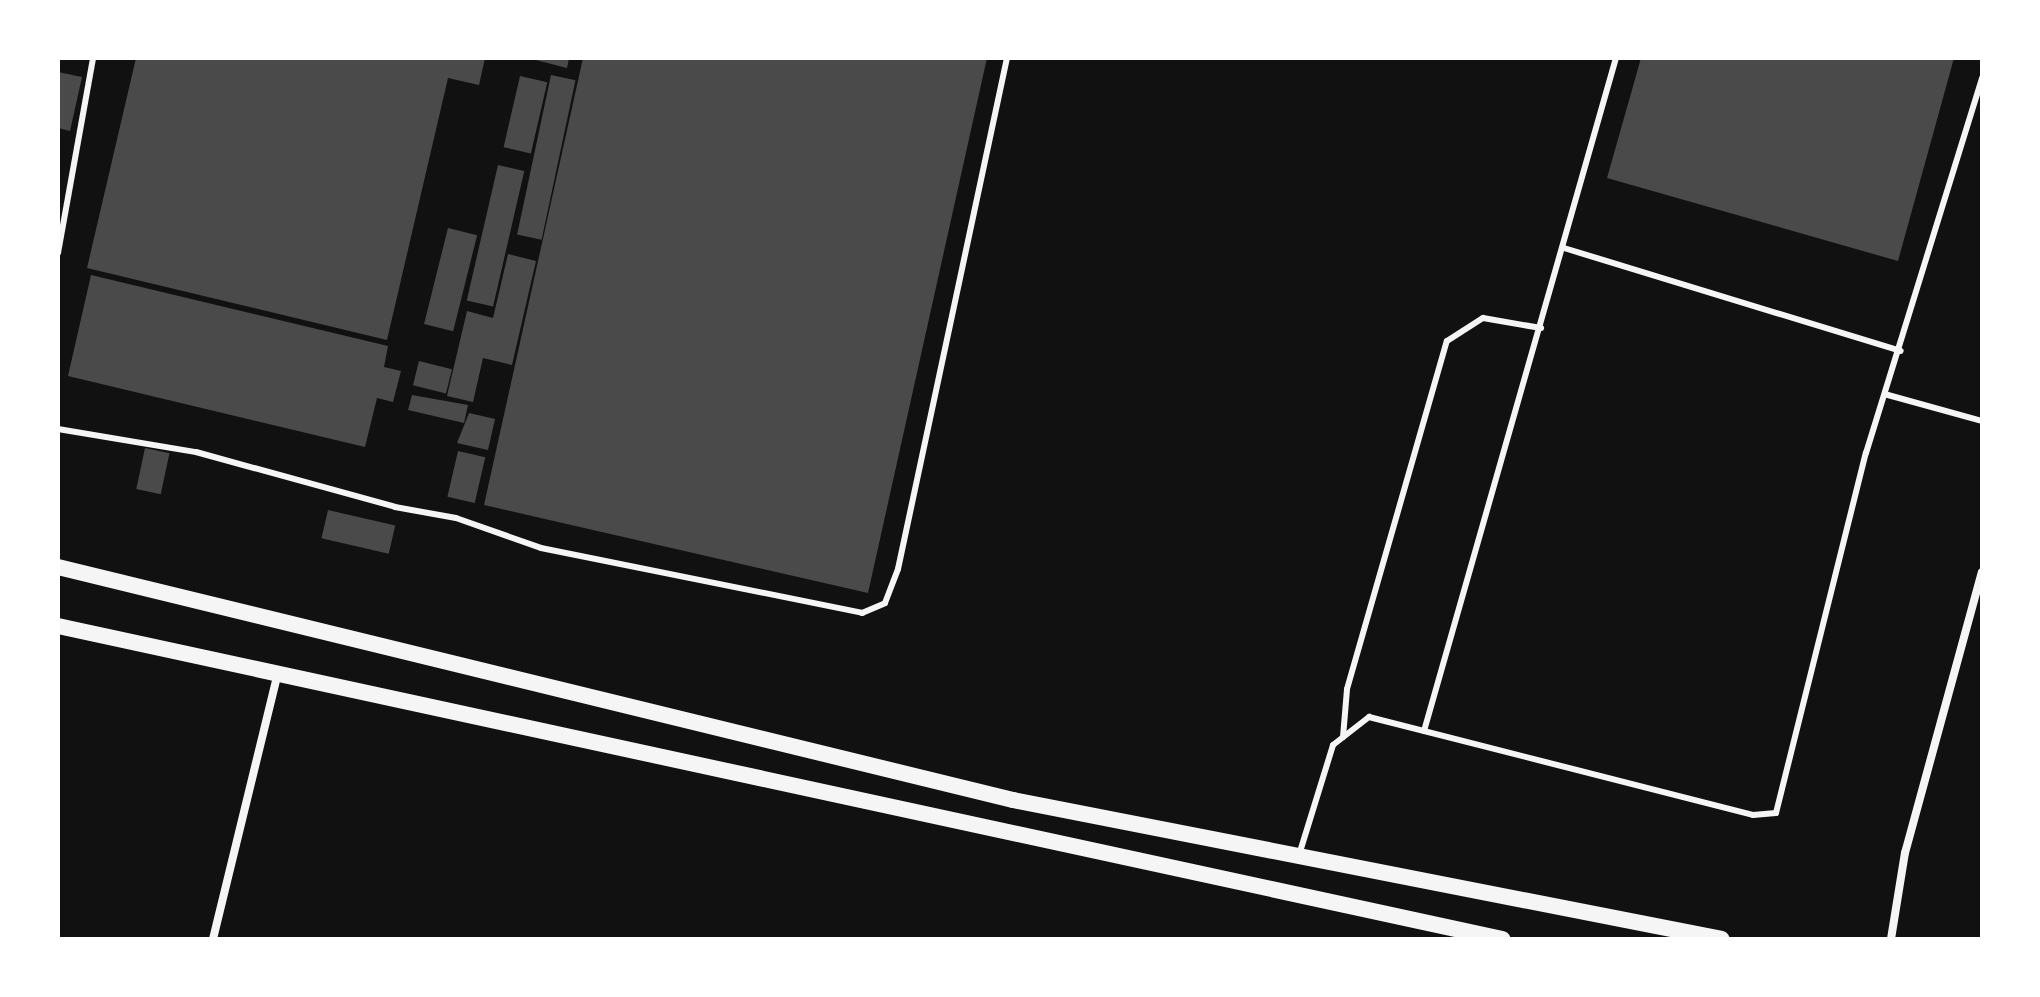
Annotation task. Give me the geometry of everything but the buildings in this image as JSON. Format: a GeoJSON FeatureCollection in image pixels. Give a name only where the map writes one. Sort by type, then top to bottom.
{"type":"FeatureCollection","features":[{"type":"Feature","properties":{"kind":"main road"},"geometry":{"type":"LineString","coordinates":[[58,567],[1013,800],[1722,939]]}},
{"type":"Feature","properties":{"kind":"main road"},"geometry":{"type":"LineString","coordinates":[[58,626],[277,676],[1502,939]]}},
{"type":"Feature","properties":{"kind":"street"},"geometry":{"type":"LineString","coordinates":[[1891,939],[1905,853],[1982,572]]}},
{"type":"Feature","properties":{"kind":"street"},"geometry":{"type":"LineString","coordinates":[[213,939],[277,676]]}},
{"type":"Feature","properties":{"kind":"lane"},"geometry":{"type":"LineString","coordinates":[[58,253],[93,58]]}},
{"type":"Feature","properties":{"kind":"lane"},"geometry":{"type":"LineString","coordinates":[[58,429],[196,452],[395,507],[456,518],[541,548],[827,610],[862,613],[885,603],[898,569],[1007,58]]}},
{"type":"Feature","properties":{"kind":"lane"},"geometry":{"type":"LineString","coordinates":[[1424,731],[1616,58]]}},
{"type":"Feature","properties":{"kind":"lane"},"geometry":{"type":"LineString","coordinates":[[1299,856],[1326,763],[1343,737],[1369,717],[1753,815],[1776,813],[1866,453],[1888,395],[1982,78]]}},
{"type":"Feature","properties":{"kind":"lane"},"geometry":{"type":"LineString","coordinates":[[1564,248],[1901,351]]}},
{"type":"Feature","properties":{"kind":"lane"},"geometry":{"type":"LineString","coordinates":[[1343,737],[1347,689],[1447,341],[1483,318],[1541,328]]}},
{"type":"Feature","properties":{"kind":"lane"},"geometry":{"type":"LineString","coordinates":[[1888,395],[1982,421]]}}]}
